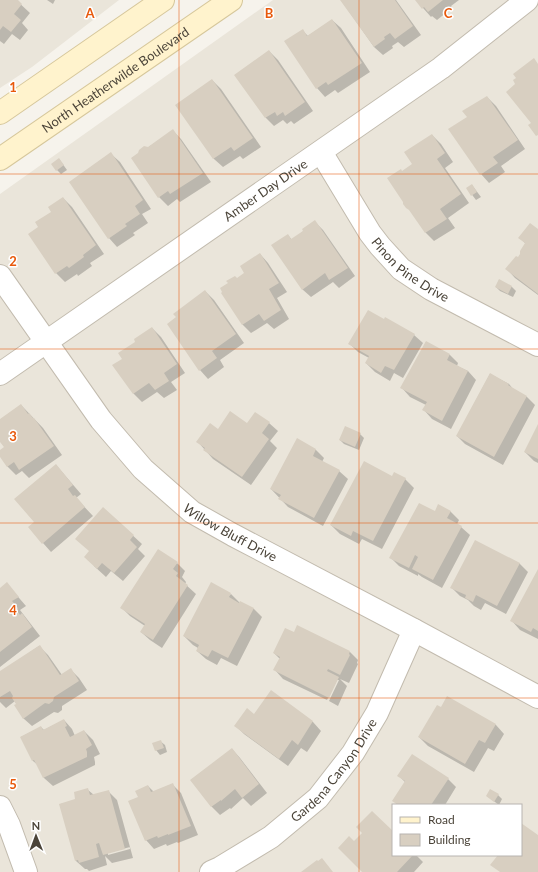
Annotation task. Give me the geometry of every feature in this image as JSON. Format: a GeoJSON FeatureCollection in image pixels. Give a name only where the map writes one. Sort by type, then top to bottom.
{"type":"FeatureCollection","features":[{"type":"Feature","properties":{"kind":"main road"},"geometry":{"type":"LineString","coordinates":[[0,113],[163,0]]}},
{"type":"Feature","properties":{"kind":"main road","name":"North Heatherwilde Boulevard"},"geometry":{"type":"LineString","coordinates":[[0,159],[231,0]]}},
{"type":"Feature","properties":{"kind":"street","name":"Amber Day Drive"},"geometry":{"type":"LineString","coordinates":[[0,374],[441,68],[527,0]]}},
{"type":"Feature","properties":{"kind":"street","name":"Pinon Pine Drive"},"geometry":{"type":"LineString","coordinates":[[321,152],[370,233],[401,269],[431,289],[538,345]]}},
{"type":"Feature","properties":{"kind":"street","name":"Willow Bluff Drive"},"geometry":{"type":"LineString","coordinates":[[0,276],[101,420],[143,469],[192,512],[538,697]]}},
{"type":"Feature","properties":{"kind":"street","name":"Gardena Canyon Drive"},"geometry":{"type":"LineString","coordinates":[[211,872],[271,837],[318,798],[354,753],[377,713],[414,630]]}},
{"type":"Feature","properties":{"kind":"street"},"geometry":{"type":"LineString","coordinates":[[0,807],[9,825],[26,872]]}},
{"type":"Feature","properties":{"kind":"shaded area"},"geometry":{"type":"Polygon","coordinates":[[[0,0],[119,0],[32,67],[0,88],[0,0]]]}},
{"type":"Feature","properties":{"kind":"shaded area"},"geometry":{"type":"Polygon","coordinates":[[[273,0],[538,0],[538,872],[0,872],[0,194],[273,0]]]}},
{"type":"Feature","properties":{"kind":"building"},"geometry":{"type":"Polygon","coordinates":[[[0,0],[18,0],[22,4],[14,14],[21,20],[11,32],[3,26],[0,30],[0,0]]]}},
{"type":"Feature","properties":{"kind":"building"},"geometry":{"type":"Polygon","coordinates":[[[340,0],[395,0],[413,26],[395,39],[390,33],[384,37],[385,39],[374,47],[340,0]]]}},
{"type":"Feature","properties":{"kind":"building"},"geometry":{"type":"Polygon","coordinates":[[[415,0],[443,0],[428,12],[424,7],[422,9],[415,0]]]}},
{"type":"Feature","properties":{"kind":"building"},"geometry":{"type":"Polygon","coordinates":[[[332,19],[362,63],[328,85],[326,82],[316,89],[284,41],[303,29],[307,36],[332,19]]]}},
{"type":"Feature","properties":{"kind":"building"},"geometry":{"type":"Polygon","coordinates":[[[269,50],[305,102],[285,116],[283,112],[277,116],[275,112],[265,118],[234,75],[269,50]]]}},
{"type":"Feature","properties":{"kind":"building"},"geometry":{"type":"Polygon","coordinates":[[[534,58],[538,64],[538,135],[536,136],[528,125],[531,123],[506,92],[515,84],[513,80],[516,78],[513,74],[534,58]]]}},
{"type":"Feature","properties":{"kind":"building"},"geometry":{"type":"Polygon","coordinates":[[[212,79],[253,138],[234,151],[231,147],[213,159],[175,105],[212,79]]]}},
{"type":"Feature","properties":{"kind":"building"},"geometry":{"type":"Polygon","coordinates":[[[487,96],[518,140],[493,157],[498,163],[480,175],[448,129],[467,117],[462,111],[487,96]]]}},
{"type":"Feature","properties":{"kind":"building"},"geometry":{"type":"Polygon","coordinates":[[[173,129],[203,173],[170,194],[168,191],[158,198],[131,158],[144,146],[148,147],[173,129]]]}},
{"type":"Feature","properties":{"kind":"building"},"geometry":{"type":"Polygon","coordinates":[[[432,134],[445,153],[437,159],[461,194],[440,209],[447,219],[425,233],[403,204],[387,178],[401,169],[402,171],[412,164],[404,152],[432,134]]]}},
{"type":"Feature","properties":{"kind":"building"},"geometry":{"type":"Polygon","coordinates":[[[111,152],[143,200],[135,206],[140,214],[125,224],[127,226],[108,239],[69,182],[111,152]]]}},
{"type":"Feature","properties":{"kind":"building"},"geometry":{"type":"Polygon","coordinates":[[[59,158],[64,165],[56,171],[51,164],[59,158]]]}},
{"type":"Feature","properties":{"kind":"building"},"geometry":{"type":"Polygon","coordinates":[[[472,184],[477,192],[471,196],[466,188],[472,184]]]}},
{"type":"Feature","properties":{"kind":"building"},"geometry":{"type":"Polygon","coordinates":[[[63,197],[96,245],[83,255],[84,257],[69,268],[67,266],[55,274],[28,234],[38,227],[35,222],[51,212],[48,207],[63,197]]]}},
{"type":"Feature","properties":{"kind":"building"},"geometry":{"type":"Polygon","coordinates":[[[315,220],[348,268],[329,280],[325,273],[302,290],[271,245],[288,234],[291,239],[315,220]]]}},
{"type":"Feature","properties":{"kind":"building"},"geometry":{"type":"Polygon","coordinates":[[[530,223],[538,229],[538,294],[505,269],[516,256],[518,257],[520,254],[520,251],[525,243],[518,238],[530,223]]]}},
{"type":"Feature","properties":{"kind":"building"},"geometry":{"type":"Polygon","coordinates":[[[260,253],[279,283],[269,289],[281,310],[264,321],[259,314],[242,325],[221,293],[220,288],[228,283],[226,281],[235,276],[237,278],[244,273],[240,266],[260,253]]]}},
{"type":"Feature","properties":{"kind":"building"},"geometry":{"type":"Polygon","coordinates":[[[499,279],[512,286],[508,294],[495,287],[499,279]]]}},
{"type":"Feature","properties":{"kind":"building"},"geometry":{"type":"Polygon","coordinates":[[[205,290],[236,334],[212,351],[217,358],[199,371],[167,324],[176,317],[173,314],[205,290]]]}},
{"type":"Feature","properties":{"kind":"building"},"geometry":{"type":"Polygon","coordinates":[[[368,310],[384,319],[385,317],[415,334],[394,370],[385,366],[381,373],[365,363],[369,356],[348,344],[368,310]]]}},
{"type":"Feature","properties":{"kind":"building"},"geometry":{"type":"Polygon","coordinates":[[[152,327],[177,364],[164,373],[169,381],[155,390],[149,383],[133,394],[112,365],[122,359],[118,353],[135,342],[134,339],[152,327]]]}},
{"type":"Feature","properties":{"kind":"building"},"geometry":{"type":"Polygon","coordinates":[[[426,341],[450,354],[447,360],[468,371],[442,421],[422,410],[427,402],[400,388],[426,341]]]}},
{"type":"Feature","properties":{"kind":"building"},"geometry":{"type":"Polygon","coordinates":[[[490,373],[527,396],[494,457],[456,436],[490,373]]]}},
{"type":"Feature","properties":{"kind":"building"},"geometry":{"type":"Polygon","coordinates":[[[21,404],[28,414],[29,413],[34,418],[54,446],[19,470],[14,462],[7,467],[0,457],[0,450],[4,447],[0,442],[0,419],[21,404]]]}},
{"type":"Feature","properties":{"kind":"building"},"geometry":{"type":"Polygon","coordinates":[[[230,411],[247,423],[255,412],[270,422],[262,433],[269,439],[242,477],[203,450],[205,448],[196,442],[210,423],[218,429],[230,411]]]}},
{"type":"Feature","properties":{"kind":"building"},"geometry":{"type":"Polygon","coordinates":[[[538,424],[538,459],[524,452],[538,424]]]}},
{"type":"Feature","properties":{"kind":"building"},"geometry":{"type":"Polygon","coordinates":[[[345,426],[361,433],[355,447],[339,440],[345,426]]]}},
{"type":"Feature","properties":{"kind":"building"},"geometry":{"type":"Polygon","coordinates":[[[297,438],[316,449],[313,456],[340,470],[314,518],[278,499],[281,495],[270,489],[297,438]]]}},
{"type":"Feature","properties":{"kind":"building"},"geometry":{"type":"Polygon","coordinates":[[[364,461],[392,476],[394,472],[406,478],[373,541],[353,531],[351,536],[330,525],[364,461]]]}},
{"type":"Feature","properties":{"kind":"building"},"geometry":{"type":"Polygon","coordinates":[[[56,464],[73,485],[68,489],[85,507],[42,544],[28,527],[34,522],[14,499],[56,464]]]}},
{"type":"Feature","properties":{"kind":"building"},"geometry":{"type":"Polygon","coordinates":[[[419,503],[435,511],[438,504],[451,511],[447,518],[462,526],[433,580],[412,569],[418,557],[415,555],[409,568],[389,558],[419,503]]]}},
{"type":"Feature","properties":{"kind":"building"},"geometry":{"type":"Polygon","coordinates":[[[103,507],[134,535],[130,540],[137,547],[114,573],[102,563],[97,569],[84,557],[89,551],[75,539],[103,507]]]}},
{"type":"Feature","properties":{"kind":"building"},"geometry":{"type":"Polygon","coordinates":[[[475,540],[520,563],[497,606],[476,595],[473,602],[465,598],[466,595],[450,588],[475,540]]]}},
{"type":"Feature","properties":{"kind":"building"},"geometry":{"type":"Polygon","coordinates":[[[158,549],[178,562],[173,569],[178,573],[176,576],[188,585],[153,640],[140,632],[145,624],[120,608],[158,549]]]}},
{"type":"Feature","properties":{"kind":"building"},"geometry":{"type":"Polygon","coordinates":[[[538,569],[538,631],[533,628],[531,632],[510,621],[538,569]]]}},
{"type":"Feature","properties":{"kind":"building"},"geometry":{"type":"Polygon","coordinates":[[[7,582],[19,597],[12,601],[18,608],[18,612],[20,615],[22,613],[32,627],[0,652],[0,588],[7,582]]]}},
{"type":"Feature","properties":{"kind":"building"},"geometry":{"type":"Polygon","coordinates":[[[211,582],[231,593],[229,597],[239,603],[240,601],[254,608],[228,658],[212,650],[208,657],[196,651],[199,645],[183,636],[211,582]]]}},
{"type":"Feature","properties":{"kind":"building"},"geometry":{"type":"Polygon","coordinates":[[[297,625],[350,651],[350,655],[340,675],[328,669],[327,671],[339,677],[329,698],[273,670],[280,657],[273,653],[285,628],[294,632],[297,625]]]}},
{"type":"Feature","properties":{"kind":"building"},"geometry":{"type":"Polygon","coordinates":[[[40,645],[60,675],[71,668],[79,681],[54,697],[53,701],[49,704],[45,703],[23,719],[14,705],[16,704],[10,691],[0,697],[0,671],[40,645]]]}},
{"type":"Feature","properties":{"kind":"building"},"geometry":{"type":"Polygon","coordinates":[[[271,690],[313,721],[298,745],[292,740],[279,759],[234,726],[247,708],[254,714],[271,690]]]}},
{"type":"Feature","properties":{"kind":"building"},"geometry":{"type":"Polygon","coordinates":[[[447,696],[496,724],[485,743],[479,740],[465,764],[418,737],[437,705],[441,707],[447,696]]]}},
{"type":"Feature","properties":{"kind":"building"},"geometry":{"type":"Polygon","coordinates":[[[64,719],[67,726],[65,727],[70,737],[84,730],[92,745],[86,749],[87,757],[43,778],[34,760],[32,761],[20,737],[41,726],[43,730],[64,719]]]}},
{"type":"Feature","properties":{"kind":"building"},"geometry":{"type":"Polygon","coordinates":[[[161,740],[164,748],[155,751],[152,743],[161,740]]]}},
{"type":"Feature","properties":{"kind":"building"},"geometry":{"type":"Polygon","coordinates":[[[232,748],[259,784],[242,798],[235,789],[211,807],[190,780],[232,748]]]}},
{"type":"Feature","properties":{"kind":"building"},"geometry":{"type":"Polygon","coordinates":[[[412,754],[449,778],[432,804],[396,804],[392,801],[405,781],[397,776],[412,754]]]}},
{"type":"Feature","properties":{"kind":"building"},"geometry":{"type":"Polygon","coordinates":[[[173,783],[191,826],[168,835],[158,838],[157,836],[145,841],[128,801],[138,797],[135,791],[148,785],[151,792],[173,783]]]}},
{"type":"Feature","properties":{"kind":"building"},"geometry":{"type":"Polygon","coordinates":[[[88,788],[90,795],[109,790],[125,849],[103,855],[99,843],[96,844],[99,857],[79,863],[78,860],[75,861],[59,804],[75,799],[74,792],[88,788]]]}},
{"type":"Feature","properties":{"kind":"building"},"geometry":{"type":"Polygon","coordinates":[[[490,789],[499,794],[494,802],[486,796],[490,789]]]}},
{"type":"Feature","properties":{"kind":"building"},"geometry":{"type":"Polygon","coordinates":[[[372,811],[392,830],[392,856],[412,856],[397,872],[362,872],[338,848],[349,836],[354,841],[362,833],[356,827],[372,811]]]}},
{"type":"Feature","properties":{"kind":"building"},"geometry":{"type":"Polygon","coordinates":[[[522,824],[538,835],[538,872],[500,872],[490,865],[497,856],[522,856],[522,824]]]}},
{"type":"Feature","properties":{"kind":"building"},"geometry":{"type":"Polygon","coordinates":[[[322,858],[333,872],[301,872],[317,860],[318,861],[322,858]]]}}]}
